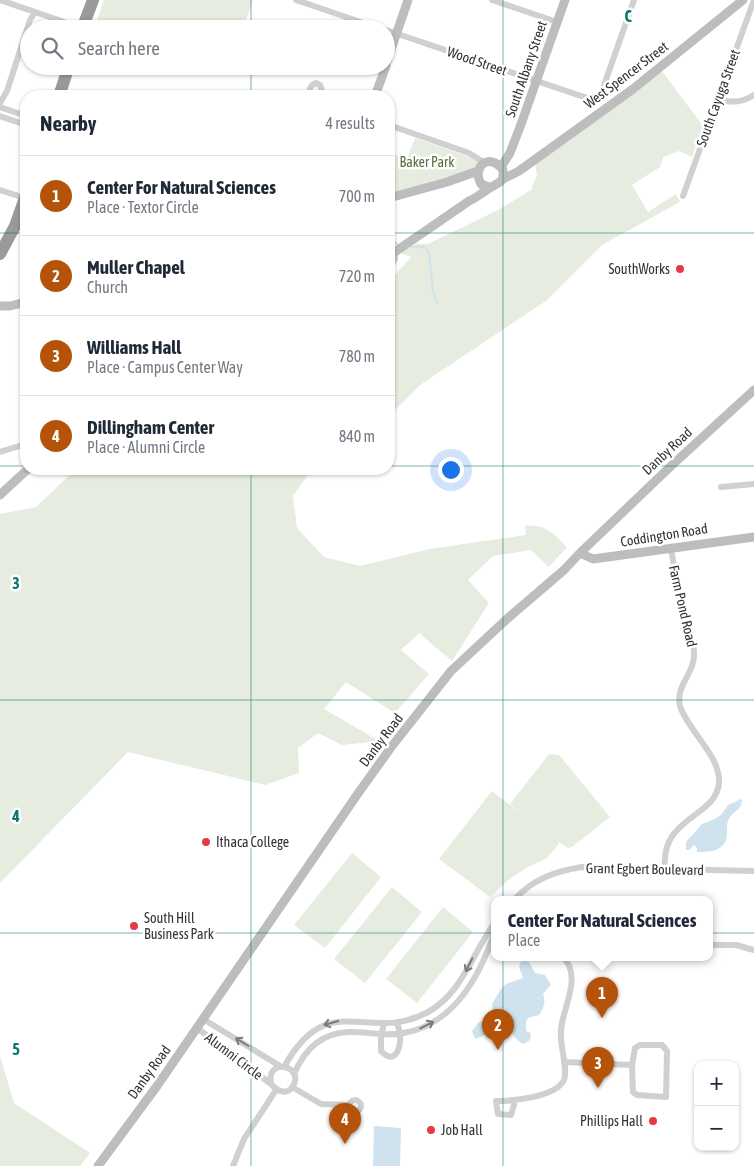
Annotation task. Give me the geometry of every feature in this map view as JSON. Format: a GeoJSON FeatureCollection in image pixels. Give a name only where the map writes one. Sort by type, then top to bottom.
{"type":"FeatureCollection","features":[{"type":"Feature","properties":{"kind":"highway"},"geometry":{"type":"LineString","coordinates":[[85,20],[92,0]]}},
{"type":"Feature","properties":{"kind":"highway"},"geometry":{"type":"LineString","coordinates":[[61,90],[66,75]]}},
{"type":"Feature","properties":{"kind":"highway"},"geometry":{"type":"LineString","coordinates":[[0,254],[12,234],[20,213]]}},
{"type":"Feature","properties":{"kind":"street"},"geometry":{"type":"LineString","coordinates":[[0,0],[57,20]]}},
{"type":"Feature","properties":{"kind":"street"},"geometry":{"type":"LineString","coordinates":[[296,0],[355,20]]}},
{"type":"Feature","properties":{"kind":"street"},"geometry":{"type":"LineString","coordinates":[[395,40],[408,0]]}},
{"type":"Feature","properties":{"kind":"street"},"geometry":{"type":"LineString","coordinates":[[492,0],[557,22]]}},
{"type":"Feature","properties":{"kind":"street","name":"South Albany Street"},"geometry":{"type":"LineString","coordinates":[[497,168],[511,147],[520,127],[564,0]]}},
{"type":"Feature","properties":{"kind":"street","name":"Wood Street"},"geometry":{"type":"LineString","coordinates":[[397,34],[584,97],[593,98],[602,90],[634,0]]}},
{"type":"Feature","properties":{"kind":"street","name":"West Spencer Street"},"geometry":{"type":"LineString","coordinates":[[482,180],[496,186],[497,168],[524,167],[633,89],[743,0]]}},
{"type":"Feature","properties":{"kind":"street","name":"South Cayuga Street"},"geometry":{"type":"LineString","coordinates":[[683,196],[754,0]]}},
{"type":"Feature","properties":{"kind":"street"},"geometry":{"type":"LineString","coordinates":[[30,20],[35,12]]}},
{"type":"Feature","properties":{"kind":"street"},"geometry":{"type":"LineString","coordinates":[[0,103],[7,91],[20,51]]}},
{"type":"Feature","properties":{"kind":"street"},"geometry":{"type":"LineString","coordinates":[[377,90],[382,75]]}},
{"type":"Feature","properties":{"kind":"street"},"geometry":{"type":"LineString","coordinates":[[310,90],[312,85],[316,84],[320,85],[322,90]]}},
{"type":"Feature","properties":{"kind":"street"},"geometry":{"type":"LineString","coordinates":[[717,99],[739,102],[754,95]]}},
{"type":"Feature","properties":{"kind":"street"},"geometry":{"type":"LineString","coordinates":[[0,107],[20,114]]}},
{"type":"Feature","properties":{"kind":"street"},"geometry":{"type":"LineString","coordinates":[[0,116],[20,123]]}},
{"type":"Feature","properties":{"kind":"street"},"geometry":{"type":"LineString","coordinates":[[395,127],[476,156],[497,168],[482,180],[476,199],[469,201],[395,252]]}},
{"type":"Feature","properties":{"kind":"street"},"geometry":{"type":"LineString","coordinates":[[395,196],[447,182],[482,180]]}},
{"type":"Feature","properties":{"kind":"street"},"geometry":{"type":"LineString","coordinates":[[0,190],[20,195]]}},
{"type":"Feature","properties":{"kind":"street"},"geometry":{"type":"LineString","coordinates":[[0,306],[20,304]]}},
{"type":"Feature","properties":{"kind":"street","name":"Danby Road"},"geometry":{"type":"LineString","coordinates":[[98,1166],[197,1028],[364,784],[450,671],[564,570],[671,466],[754,390]]}},
{"type":"Feature","properties":{"kind":"street"},"geometry":{"type":"LineString","coordinates":[[0,452],[20,446]]}},
{"type":"Feature","properties":{"kind":"street"},"geometry":{"type":"LineString","coordinates":[[0,495],[22,475]]}},
{"type":"Feature","properties":{"kind":"street"},"geometry":{"type":"LineString","coordinates":[[722,488],[754,484]]}},
{"type":"Feature","properties":{"kind":"street","name":"Coddington Road"},"geometry":{"type":"LineString","coordinates":[[580,553],[593,559],[754,537]]}},
{"type":"Feature","properties":{"kind":"street","name":"Farm Pond Road"},"geometry":{"type":"LineString","coordinates":[[665,869],[665,859],[672,836],[680,826],[712,800],[718,790],[719,782],[719,774],[715,764],[685,717],[680,701],[680,689],[689,673],[694,656],[694,648],[683,615],[671,548]]}},
{"type":"Feature","properties":{"kind":"street","name":"Grant Egbert Boulevard"},"geometry":{"type":"LineString","coordinates":[[518,896],[542,878],[570,869],[594,867],[754,871]]}},
{"type":"Feature","properties":{"kind":"street"},"geometry":{"type":"LineString","coordinates":[[282,1066],[291,1069],[295,1081],[292,1087],[284,1092],[276,1090],[271,1084],[271,1073],[282,1066],[304,1038],[327,1023],[354,1021],[384,1024],[397,1023],[429,1011],[454,990],[491,928]]}},
{"type":"Feature","properties":{"kind":"street"},"geometry":{"type":"LineString","coordinates":[[294,1074],[300,1060],[320,1040],[333,1034],[348,1032],[381,1035],[400,1034],[431,1023],[463,997],[488,954],[491,944]]}},
{"type":"Feature","properties":{"kind":"street"},"geometry":{"type":"LineString","coordinates":[[713,945],[736,945],[754,950]]}},
{"type":"Feature","properties":{"kind":"street"},"geometry":{"type":"LineString","coordinates":[[515,1101],[549,1092],[557,1088],[564,1080],[566,1072],[560,1031],[571,992],[572,979],[570,968],[566,961]]}},
{"type":"Feature","properties":{"kind":"street","name":"Alumni Circle"},"geometry":{"type":"LineString","coordinates":[[203,1019],[282,1066]]}},
{"type":"Feature","properties":{"kind":"street"},"geometry":{"type":"LineString","coordinates":[[384,1024],[381,1035],[381,1051],[386,1056],[392,1057],[397,1054],[399,1049],[400,1034],[397,1023]]}},
{"type":"Feature","properties":{"kind":"street","name":"Alumni Circle"},"geometry":{"type":"LineString","coordinates":[[197,1028],[271,1084]]}},
{"type":"Feature","properties":{"kind":"street"},"geometry":{"type":"LineString","coordinates":[[640,1045],[662,1045],[666,1052],[666,1097],[637,1095],[633,1092],[632,1065],[635,1048],[640,1045]]}},
{"type":"Feature","properties":{"kind":"street"},"geometry":{"type":"LineString","coordinates":[[564,1062],[632,1065]]}},
{"type":"Feature","properties":{"kind":"street"},"geometry":{"type":"LineString","coordinates":[[292,1087],[321,1104],[349,1105]]}},
{"type":"Feature","properties":{"kind":"street"},"geometry":{"type":"LineString","coordinates":[[233,1166],[244,1139],[276,1090]]}},
{"type":"Feature","properties":{"kind":"green space"},"geometry":{"type":"Polygon","coordinates":[[[104,0],[253,0],[246,20],[97,20],[104,0]]]}},
{"type":"Feature","properties":{"kind":"green space"},"geometry":{"type":"Polygon","coordinates":[[[662,71],[703,126],[692,157],[679,151],[663,157],[660,167],[632,185],[648,212],[676,194],[680,202],[602,245],[546,301],[420,385],[395,410],[395,275],[411,257],[401,253],[416,244],[428,244],[498,210],[531,190],[537,175],[535,163],[662,71]]]}},
{"type":"Feature","properties":{"kind":"green space","name":"Baker Park"},"geometry":{"type":"Polygon","coordinates":[[[415,138],[470,157],[481,163],[472,171],[395,192],[395,155],[407,159],[415,138]]]}},
{"type":"Feature","properties":{"kind":"green space"},"geometry":{"type":"Polygon","coordinates":[[[70,475],[308,475],[293,496],[297,528],[324,557],[360,566],[430,549],[526,535],[525,526],[539,526],[549,530],[567,547],[549,567],[531,550],[493,556],[468,580],[489,603],[452,661],[419,633],[401,650],[429,674],[395,713],[346,682],[324,709],[379,741],[342,745],[318,733],[298,748],[299,773],[265,785],[128,752],[0,883],[0,514],[36,507],[70,475]]]}},
{"type":"Feature","properties":{"kind":"green space"},"geometry":{"type":"Polygon","coordinates":[[[549,754],[559,755],[610,817],[572,847],[568,848],[559,842],[547,858],[512,877],[490,897],[439,859],[492,791],[535,824],[510,804],[549,754]]]}},
{"type":"Feature","properties":{"kind":"green space"},"geometry":{"type":"Polygon","coordinates":[[[352,853],[381,877],[325,948],[294,925],[352,853]]]}},
{"type":"Feature","properties":{"kind":"green space"},"geometry":{"type":"Polygon","coordinates":[[[392,887],[422,912],[365,983],[334,959],[392,887]]]}},
{"type":"Feature","properties":{"kind":"green space"},"geometry":{"type":"Polygon","coordinates":[[[443,907],[473,932],[417,1003],[386,979],[443,907]]]}},
{"type":"Feature","properties":{"kind":"green space"},"geometry":{"type":"Polygon","coordinates":[[[0,1056],[14,1103],[90,1153],[80,1166],[0,1166],[0,1056]]]}},
{"type":"Feature","properties":{"kind":"water"},"geometry":{"type":"Polygon","coordinates":[[[741,799],[741,806],[728,821],[726,840],[721,847],[712,851],[697,852],[697,848],[694,845],[689,850],[686,850],[686,842],[702,824],[715,819],[721,815],[728,805],[741,799]]]}},
{"type":"Feature","properties":{"kind":"water"},"geometry":{"type":"Polygon","coordinates":[[[524,961],[529,962],[535,973],[545,975],[551,985],[543,994],[544,1005],[539,1015],[528,1018],[526,1021],[526,1031],[531,1033],[530,1040],[524,1044],[520,1042],[506,1027],[475,1039],[472,1031],[478,1023],[489,1018],[489,1015],[493,1013],[492,1004],[501,989],[506,984],[523,978],[519,966],[524,961]]]}},
{"type":"Feature","properties":{"kind":"water"},"geometry":{"type":"Polygon","coordinates":[[[374,1126],[401,1128],[400,1166],[373,1166],[374,1126]]]}},
{"type":"Feature","properties":{"kind":"waterway"},"geometry":{"type":"LineString","coordinates":[[411,247],[424,247],[429,253],[433,292],[437,302]]}},
{"type":"Feature","properties":{"kind":"place","name":"SouthWorks"},"geometry":{"type":"Point","coordinates":[680,269]}},
{"type":"Feature","properties":{"kind":"place","name":"Ithaca College"},"geometry":{"type":"Point","coordinates":[206,842]}},
{"type":"Feature","properties":{"kind":"place","name":"South Hill Business Park"},"geometry":{"type":"Point","coordinates":[134,926]}},
{"type":"Feature","properties":{"kind":"place","name":"Center For Natural Sciences"},"geometry":{"type":"Point","coordinates":[602,1018]}},
{"type":"Feature","properties":{"kind":"place","name":"Muller Chapel"},"geometry":{"type":"Point","coordinates":[498,1050]}},
{"type":"Feature","properties":{"kind":"place","name":"Williams Hall"},"geometry":{"type":"Point","coordinates":[598,1088]}},
{"type":"Feature","properties":{"kind":"place","name":"Phillips Hall"},"geometry":{"type":"Point","coordinates":[653,1121]}},
{"type":"Feature","properties":{"kind":"place","name":"Job Hall"},"geometry":{"type":"Point","coordinates":[431,1130]}},
{"type":"Feature","properties":{"kind":"place","name":"Dillingham Center"},"geometry":{"type":"Point","coordinates":[345,1144]}}]}
